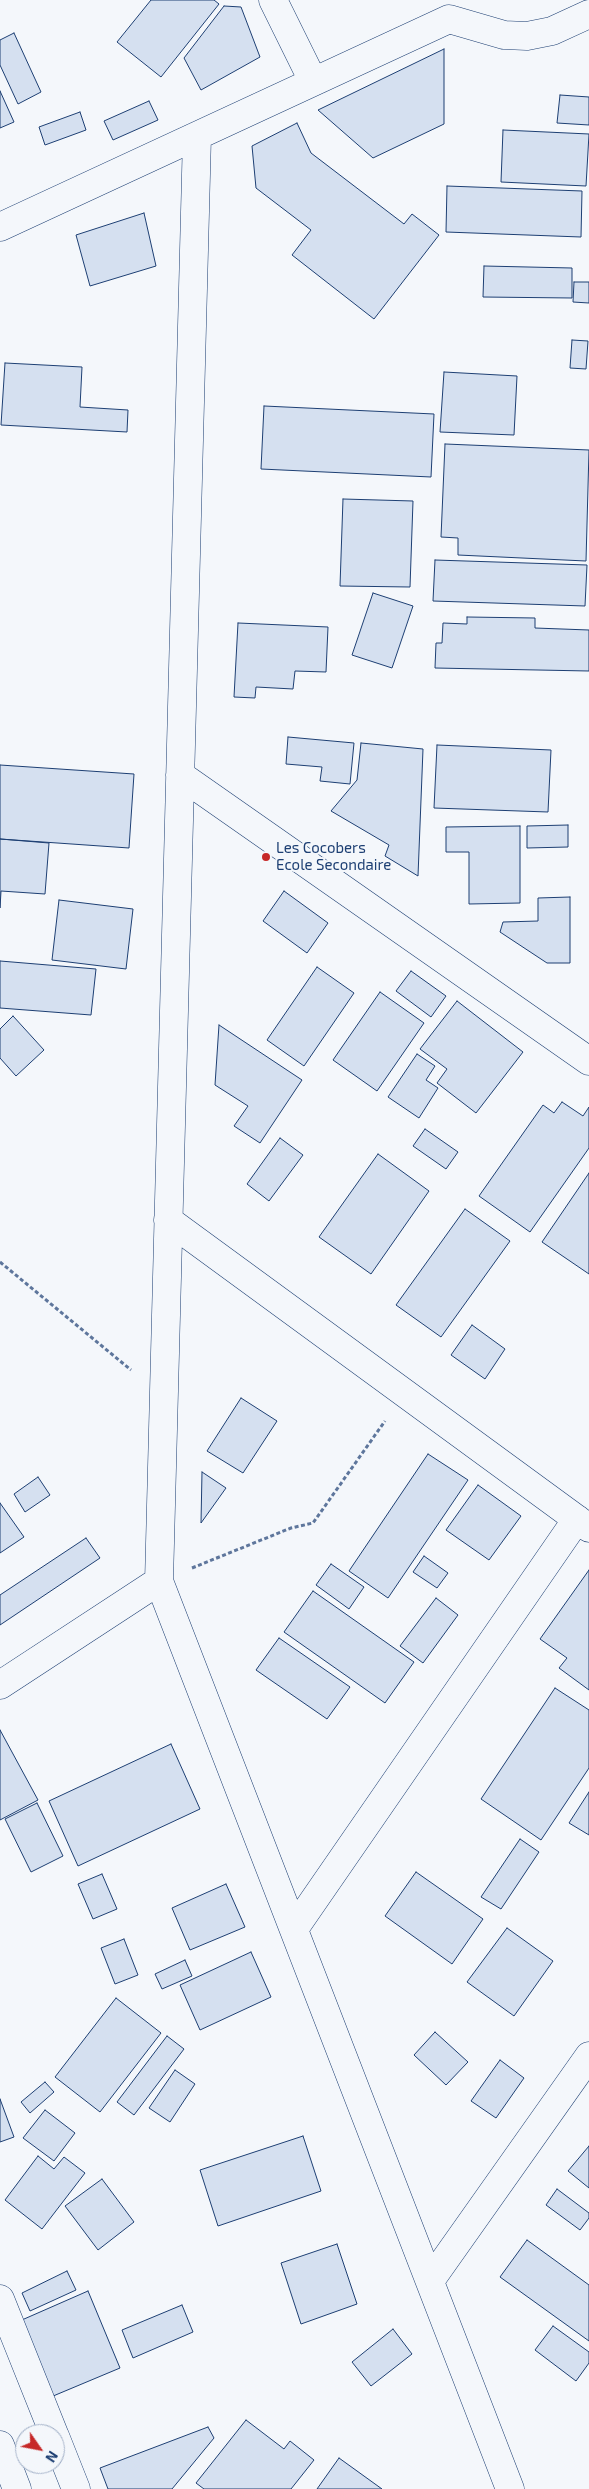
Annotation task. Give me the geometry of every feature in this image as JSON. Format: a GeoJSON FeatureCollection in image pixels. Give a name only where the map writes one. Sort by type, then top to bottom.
{"type":"FeatureCollection","features":[{"type":"Feature","properties":{"kind":"street"},"geometry":{"type":"LineString","coordinates":[[273,0],[313,82]]}},
{"type":"Feature","properties":{"kind":"street"},"geometry":{"type":"LineString","coordinates":[[0,227],[448,18],[504,35],[527,36],[552,31],[589,14]]}},
{"type":"Feature","properties":{"kind":"street"},"geometry":{"type":"LineString","coordinates":[[197,136],[159,1581],[510,2489]]}},
{"type":"Feature","properties":{"kind":"street"},"geometry":{"type":"LineString","coordinates":[[180,775],[589,1061]]}},
{"type":"Feature","properties":{"kind":"street"},"geometry":{"type":"LineString","coordinates":[[168,1220],[583,1524],[294,1928]]}},
{"type":"Feature","properties":{"kind":"street"},"geometry":{"type":"LineString","coordinates":[[0,1685],[159,1581]]}},
{"type":"Feature","properties":{"kind":"street"},"geometry":{"type":"LineString","coordinates":[[430,2281],[589,2056]]}},
{"type":"Feature","properties":{"kind":"street"},"geometry":{"type":"LineString","coordinates":[[0,2299],[51,2424]]}},
{"type":"Feature","properties":{"kind":"street"},"geometry":{"type":"LineString","coordinates":[[0,2445],[17,2489]]}},
{"type":"Feature","properties":{"kind":"street"},"geometry":{"type":"LineString","coordinates":[[65,2461],[76,2489]]}},
{"type":"Feature","properties":{"kind":"path"},"geometry":{"type":"LineString","coordinates":[[0,1262],[66,1314],[164,1398]]}},
{"type":"Feature","properties":{"kind":"path"},"geometry":{"type":"LineString","coordinates":[[159,1581],[291,1528],[313,1523],[405,1392]]}},
{"type":"Feature","properties":{"kind":"building"},"geometry":{"type":"Polygon","coordinates":[[[151,0],[214,0],[219,4],[161,77],[117,42],[151,0]]]}},
{"type":"Feature","properties":{"kind":"building"},"geometry":{"type":"Polygon","coordinates":[[[224,6],[241,7],[260,57],[201,90],[184,58],[224,6]]]}},
{"type":"Feature","properties":{"kind":"building"},"geometry":{"type":"Polygon","coordinates":[[[14,33],[41,92],[18,104],[0,65],[0,40],[14,33]]]}},
{"type":"Feature","properties":{"kind":"building"},"geometry":{"type":"Polygon","coordinates":[[[444,49],[444,124],[373,158],[318,110],[444,49]]]}},
{"type":"Feature","properties":{"kind":"building"},"geometry":{"type":"Polygon","coordinates":[[[0,91],[14,122],[0,128],[0,91]]]}},
{"type":"Feature","properties":{"kind":"building"},"geometry":{"type":"Polygon","coordinates":[[[560,95],[589,97],[589,125],[557,123],[560,95]]]}},
{"type":"Feature","properties":{"kind":"building"},"geometry":{"type":"Polygon","coordinates":[[[149,101],[158,120],[113,140],[104,121],[149,101]]]}},
{"type":"Feature","properties":{"kind":"building"},"geometry":{"type":"Polygon","coordinates":[[[80,112],[86,130],[45,145],[39,127],[80,112]]]}},
{"type":"Feature","properties":{"kind":"building"},"geometry":{"type":"Polygon","coordinates":[[[297,123],[311,153],[404,224],[412,214],[439,235],[374,319],[292,255],[311,230],[256,188],[252,146],[297,123]]]}},
{"type":"Feature","properties":{"kind":"building"},"geometry":{"type":"Polygon","coordinates":[[[503,130],[589,134],[586,186],[501,182],[503,130]]]}},
{"type":"Feature","properties":{"kind":"building"},"geometry":{"type":"Polygon","coordinates":[[[447,186],[582,191],[581,237],[446,232],[447,186]]]}},
{"type":"Feature","properties":{"kind":"building"},"geometry":{"type":"Polygon","coordinates":[[[144,213],[156,266],[90,286],[76,235],[144,213]]]}},
{"type":"Feature","properties":{"kind":"building"},"geometry":{"type":"Polygon","coordinates":[[[484,266],[572,268],[572,298],[483,297],[484,266]]]}},
{"type":"Feature","properties":{"kind":"building"},"geometry":{"type":"Polygon","coordinates":[[[574,282],[589,282],[589,303],[573,302],[574,282]]]}},
{"type":"Feature","properties":{"kind":"building"},"geometry":{"type":"Polygon","coordinates":[[[572,340],[588,341],[586,369],[570,368],[572,340]]]}},
{"type":"Feature","properties":{"kind":"building"},"geometry":{"type":"Polygon","coordinates":[[[5,363],[82,367],[80,407],[128,410],[127,432],[1,425],[5,363]]]}},
{"type":"Feature","properties":{"kind":"building"},"geometry":{"type":"Polygon","coordinates":[[[444,372],[517,376],[514,435],[440,432],[444,372]]]}},
{"type":"Feature","properties":{"kind":"building"},"geometry":{"type":"Polygon","coordinates":[[[264,406],[434,414],[431,477],[261,469],[264,406]]]}},
{"type":"Feature","properties":{"kind":"building"},"geometry":{"type":"Polygon","coordinates":[[[445,444],[589,450],[586,561],[458,555],[458,538],[441,537],[445,444]]]}},
{"type":"Feature","properties":{"kind":"building"},"geometry":{"type":"Polygon","coordinates":[[[343,499],[413,501],[410,587],[340,586],[343,499]]]}},
{"type":"Feature","properties":{"kind":"building"},"geometry":{"type":"Polygon","coordinates":[[[435,560],[587,565],[585,606],[433,601],[435,560]]]}},
{"type":"Feature","properties":{"kind":"building"},"geometry":{"type":"Polygon","coordinates":[[[373,593],[413,606],[392,668],[352,655],[373,593]]]}},
{"type":"Feature","properties":{"kind":"building"},"geometry":{"type":"Polygon","coordinates":[[[467,617],[535,618],[535,628],[589,630],[589,671],[435,668],[436,643],[442,643],[443,623],[467,624],[467,617]]]}},
{"type":"Feature","properties":{"kind":"building"},"geometry":{"type":"Polygon","coordinates":[[[238,623],[328,627],[326,672],[295,671],[293,689],[256,687],[255,698],[234,697],[238,623]]]}},
{"type":"Feature","properties":{"kind":"building"},"geometry":{"type":"Polygon","coordinates":[[[288,737],[354,743],[350,784],[320,781],[322,767],[286,764],[288,737]]]}},
{"type":"Feature","properties":{"kind":"building"},"geometry":{"type":"Polygon","coordinates":[[[361,743],[423,749],[418,876],[385,856],[389,845],[331,811],[357,780],[361,743]]]}},
{"type":"Feature","properties":{"kind":"building"},"geometry":{"type":"Polygon","coordinates":[[[437,745],[551,750],[548,812],[434,808],[437,745]]]}},
{"type":"Feature","properties":{"kind":"building"},"geometry":{"type":"Polygon","coordinates":[[[0,765],[134,774],[129,848],[0,839],[0,765]]]}},
{"type":"Feature","properties":{"kind":"building"},"geometry":{"type":"Polygon","coordinates":[[[568,825],[568,847],[527,848],[527,826],[568,825]]]}},
{"type":"Feature","properties":{"kind":"building"},"geometry":{"type":"Polygon","coordinates":[[[520,826],[520,903],[469,904],[469,852],[446,852],[446,827],[520,826]]]}},
{"type":"Feature","properties":{"kind":"building"},"geometry":{"type":"Polygon","coordinates":[[[0,839],[49,843],[45,894],[1,891],[0,908],[0,839]]]}},
{"type":"Feature","properties":{"kind":"building"},"geometry":{"type":"Polygon","coordinates":[[[284,891],[328,923],[307,953],[263,921],[284,891]]]}},
{"type":"Feature","properties":{"kind":"building"},"geometry":{"type":"Polygon","coordinates":[[[570,897],[570,963],[547,963],[500,932],[503,922],[538,921],[538,898],[570,897]]]}},
{"type":"Feature","properties":{"kind":"building"},"geometry":{"type":"Polygon","coordinates":[[[59,900],[133,909],[126,969],[52,960],[59,900]]]}},
{"type":"Feature","properties":{"kind":"building"},"geometry":{"type":"Polygon","coordinates":[[[0,961],[96,969],[91,1015],[0,1008],[0,961]]]}},
{"type":"Feature","properties":{"kind":"building"},"geometry":{"type":"Polygon","coordinates":[[[317,967],[354,993],[304,1066],[267,1040],[317,967]]]}},
{"type":"Feature","properties":{"kind":"building"},"geometry":{"type":"Polygon","coordinates":[[[411,971],[446,996],[431,1017],[396,991],[411,971]]]}},
{"type":"Feature","properties":{"kind":"building"},"geometry":{"type":"Polygon","coordinates":[[[380,992],[424,1023],[377,1091],[333,1060],[380,992]]]}},
{"type":"Feature","properties":{"kind":"building"},"geometry":{"type":"Polygon","coordinates":[[[457,1001],[523,1052],[476,1113],[437,1083],[447,1069],[420,1049],[457,1001]]]}},
{"type":"Feature","properties":{"kind":"building"},"geometry":{"type":"Polygon","coordinates":[[[13,1016],[44,1050],[16,1076],[0,1058],[0,1029],[13,1016]]]}},
{"type":"Feature","properties":{"kind":"building"},"geometry":{"type":"Polygon","coordinates":[[[219,1025],[302,1080],[260,1143],[234,1126],[248,1106],[215,1085],[219,1025]]]}},
{"type":"Feature","properties":{"kind":"building"},"geometry":{"type":"Polygon","coordinates":[[[417,1054],[435,1066],[426,1080],[438,1088],[419,1118],[388,1097],[417,1054]]]}},
{"type":"Feature","properties":{"kind":"building"},"geometry":{"type":"Polygon","coordinates":[[[562,1102],[583,1116],[589,1107],[589,1148],[530,1232],[479,1196],[543,1105],[554,1113],[562,1102]]]}},
{"type":"Feature","properties":{"kind":"building"},"geometry":{"type":"Polygon","coordinates":[[[425,1129],[458,1152],[446,1169],[413,1146],[425,1129]]]}},
{"type":"Feature","properties":{"kind":"building"},"geometry":{"type":"Polygon","coordinates":[[[280,1138],[303,1155],[269,1201],[247,1184],[280,1138]]]}},
{"type":"Feature","properties":{"kind":"building"},"geometry":{"type":"Polygon","coordinates":[[[378,1154],[429,1191],[371,1274],[319,1237],[378,1154]]]}},
{"type":"Feature","properties":{"kind":"building"},"geometry":{"type":"Polygon","coordinates":[[[589,1173],[589,1274],[542,1242],[589,1173]]]}},
{"type":"Feature","properties":{"kind":"building"},"geometry":{"type":"Polygon","coordinates":[[[465,1209],[510,1241],[441,1337],[396,1305],[465,1209]]]}},
{"type":"Feature","properties":{"kind":"building"},"geometry":{"type":"Polygon","coordinates":[[[472,1325],[505,1349],[485,1379],[451,1355],[472,1325]]]}},
{"type":"Feature","properties":{"kind":"building"},"geometry":{"type":"Polygon","coordinates":[[[241,1398],[277,1421],[243,1473],[207,1451],[241,1398]]]}},
{"type":"Feature","properties":{"kind":"building"},"geometry":{"type":"Polygon","coordinates":[[[428,1454],[468,1480],[388,1598],[349,1571],[428,1454]]]}},
{"type":"Feature","properties":{"kind":"building"},"geometry":{"type":"Polygon","coordinates":[[[202,1472],[226,1488],[201,1523],[202,1472]]]}},
{"type":"Feature","properties":{"kind":"building"},"geometry":{"type":"Polygon","coordinates":[[[38,1477],[50,1495],[25,1512],[14,1494],[38,1477]]]}},
{"type":"Feature","properties":{"kind":"building"},"geometry":{"type":"Polygon","coordinates":[[[478,1485],[521,1516],[489,1560],[446,1530],[478,1485]]]}},
{"type":"Feature","properties":{"kind":"building"},"geometry":{"type":"Polygon","coordinates":[[[0,1503],[24,1537],[0,1553],[0,1503]]]}},
{"type":"Feature","properties":{"kind":"building"},"geometry":{"type":"Polygon","coordinates":[[[86,1538],[100,1558],[0,1625],[0,1595],[86,1538]]]}},
{"type":"Feature","properties":{"kind":"building"},"geometry":{"type":"Polygon","coordinates":[[[424,1556],[448,1573],[437,1588],[413,1572],[424,1556]]]}},
{"type":"Feature","properties":{"kind":"building"},"geometry":{"type":"Polygon","coordinates":[[[331,1564],[364,1587],[349,1609],[316,1585],[331,1564]]]}},
{"type":"Feature","properties":{"kind":"building"},"geometry":{"type":"Polygon","coordinates":[[[589,1570],[589,1690],[559,1668],[567,1658],[540,1639],[589,1570]]]}},
{"type":"Feature","properties":{"kind":"building"},"geometry":{"type":"Polygon","coordinates":[[[313,1591],[414,1662],[385,1703],[284,1632],[313,1591]]]}},
{"type":"Feature","properties":{"kind":"building"},"geometry":{"type":"Polygon","coordinates":[[[436,1598],[458,1615],[423,1663],[400,1646],[436,1598]]]}},
{"type":"Feature","properties":{"kind":"building"},"geometry":{"type":"Polygon","coordinates":[[[279,1638],[350,1687],[327,1719],[256,1670],[279,1638]]]}},
{"type":"Feature","properties":{"kind":"building"},"geometry":{"type":"Polygon","coordinates":[[[555,1688],[589,1710],[589,1768],[541,1840],[481,1799],[555,1688]]]}},
{"type":"Feature","properties":{"kind":"building"},"geometry":{"type":"Polygon","coordinates":[[[0,1730],[38,1800],[0,1820],[0,1730]]]}},
{"type":"Feature","properties":{"kind":"building"},"geometry":{"type":"Polygon","coordinates":[[[171,1744],[200,1809],[78,1866],[49,1801],[171,1744]]]}},
{"type":"Feature","properties":{"kind":"building"},"geometry":{"type":"Polygon","coordinates":[[[589,1792],[589,1835],[569,1823],[589,1792]]]}},
{"type":"Feature","properties":{"kind":"building"},"geometry":{"type":"Polygon","coordinates":[[[37,1803],[63,1856],[31,1872],[5,1819],[37,1803]]]}},
{"type":"Feature","properties":{"kind":"building"},"geometry":{"type":"Polygon","coordinates":[[[520,1839],[539,1852],[501,1909],[481,1897],[520,1839]]]}},
{"type":"Feature","properties":{"kind":"building"},"geometry":{"type":"Polygon","coordinates":[[[416,1872],[483,1919],[452,1964],[385,1916],[416,1872]]]}},
{"type":"Feature","properties":{"kind":"building"},"geometry":{"type":"Polygon","coordinates":[[[102,1874],[117,1909],[93,1919],[78,1884],[102,1874]]]}},
{"type":"Feature","properties":{"kind":"building"},"geometry":{"type":"Polygon","coordinates":[[[226,1884],[245,1927],[190,1950],[172,1908],[226,1884]]]}},
{"type":"Feature","properties":{"kind":"building"},"geometry":{"type":"Polygon","coordinates":[[[507,1928],[553,1961],[514,2016],[467,1982],[507,1928]]]}},
{"type":"Feature","properties":{"kind":"building"},"geometry":{"type":"Polygon","coordinates":[[[124,1939],[138,1975],[115,1984],[101,1948],[124,1939]]]}},
{"type":"Feature","properties":{"kind":"building"},"geometry":{"type":"Polygon","coordinates":[[[251,1952],[271,1997],[200,2030],[180,1985],[251,1952]]]}},
{"type":"Feature","properties":{"kind":"building"},"geometry":{"type":"Polygon","coordinates":[[[185,1960],[192,1976],[162,1989],[155,1974],[185,1960]]]}},
{"type":"Feature","properties":{"kind":"building"},"geometry":{"type":"Polygon","coordinates":[[[116,1998],[161,2033],[100,2112],[55,2077],[116,1998]]]}},
{"type":"Feature","properties":{"kind":"building"},"geometry":{"type":"Polygon","coordinates":[[[435,2032],[468,2062],[446,2085],[414,2055],[435,2032]]]}},
{"type":"Feature","properties":{"kind":"building"},"geometry":{"type":"Polygon","coordinates":[[[167,2036],[184,2049],[134,2115],[117,2102],[167,2036]]]}},
{"type":"Feature","properties":{"kind":"building"},"geometry":{"type":"Polygon","coordinates":[[[500,2060],[524,2078],[496,2118],[471,2101],[500,2060]]]}},
{"type":"Feature","properties":{"kind":"building"},"geometry":{"type":"Polygon","coordinates":[[[175,2070],[195,2084],[170,2122],[149,2108],[175,2070]]]}},
{"type":"Feature","properties":{"kind":"building"},"geometry":{"type":"Polygon","coordinates":[[[45,2082],[54,2092],[30,2113],[21,2102],[45,2082]]]}},
{"type":"Feature","properties":{"kind":"building"},"geometry":{"type":"Polygon","coordinates":[[[0,2099],[14,2137],[0,2142],[0,2099]]]}},
{"type":"Feature","properties":{"kind":"building"},"geometry":{"type":"Polygon","coordinates":[[[45,2110],[75,2133],[54,2161],[23,2138],[45,2110]]]}},
{"type":"Feature","properties":{"kind":"building"},"geometry":{"type":"Polygon","coordinates":[[[303,2136],[321,2191],[218,2226],[200,2170],[303,2136]]]}},
{"type":"Feature","properties":{"kind":"building"},"geometry":{"type":"Polygon","coordinates":[[[589,2146],[589,2188],[568,2171],[589,2146]]]}},
{"type":"Feature","properties":{"kind":"building"},"geometry":{"type":"Polygon","coordinates":[[[38,2156],[54,2169],[64,2157],[85,2173],[42,2229],[5,2200],[38,2156]]]}},
{"type":"Feature","properties":{"kind":"building"},"geometry":{"type":"Polygon","coordinates":[[[102,2179],[134,2222],[98,2250],[65,2206],[102,2179]]]}},
{"type":"Feature","properties":{"kind":"building"},"geometry":{"type":"Polygon","coordinates":[[[557,2189],[589,2213],[589,2218],[580,2230],[546,2205],[557,2189]]]}},
{"type":"Feature","properties":{"kind":"building"},"geometry":{"type":"Polygon","coordinates":[[[527,2240],[589,2285],[589,2341],[500,2277],[527,2240]]]}},
{"type":"Feature","properties":{"kind":"building"},"geometry":{"type":"Polygon","coordinates":[[[337,2244],[357,2304],[301,2324],[281,2263],[337,2244]]]}},
{"type":"Feature","properties":{"kind":"building"},"geometry":{"type":"Polygon","coordinates":[[[67,2271],[76,2290],[30,2311],[22,2293],[67,2271]]]}},
{"type":"Feature","properties":{"kind":"building"},"geometry":{"type":"Polygon","coordinates":[[[88,2291],[120,2368],[46,2399],[15,2323],[88,2291]]]}},
{"type":"Feature","properties":{"kind":"building"},"geometry":{"type":"Polygon","coordinates":[[[182,2305],[193,2332],[133,2358],[122,2330],[182,2305]]]}},
{"type":"Feature","properties":{"kind":"building"},"geometry":{"type":"Polygon","coordinates":[[[553,2326],[589,2352],[589,2363],[576,2381],[535,2350],[553,2326]]]}},
{"type":"Feature","properties":{"kind":"building"},"geometry":{"type":"Polygon","coordinates":[[[393,2329],[412,2354],[371,2386],[352,2362],[393,2329]]]}},
{"type":"Feature","properties":{"kind":"building"},"geometry":{"type":"Polygon","coordinates":[[[246,2420],[284,2449],[290,2441],[314,2460],[291,2489],[204,2489],[196,2483],[246,2420]]]}},
{"type":"Feature","properties":{"kind":"building"},"geometry":{"type":"Polygon","coordinates":[[[208,2427],[214,2438],[172,2489],[108,2489],[100,2468],[208,2427]]]}},
{"type":"Feature","properties":{"kind":"building"},"geometry":{"type":"Polygon","coordinates":[[[339,2458],[382,2489],[317,2489],[339,2458]]]}},
{"type":"Feature","properties":{"kind":"place","name":"Les Cocobers Ecole Secondaire"},"geometry":{"type":"Point","coordinates":[266,857]}}]}
